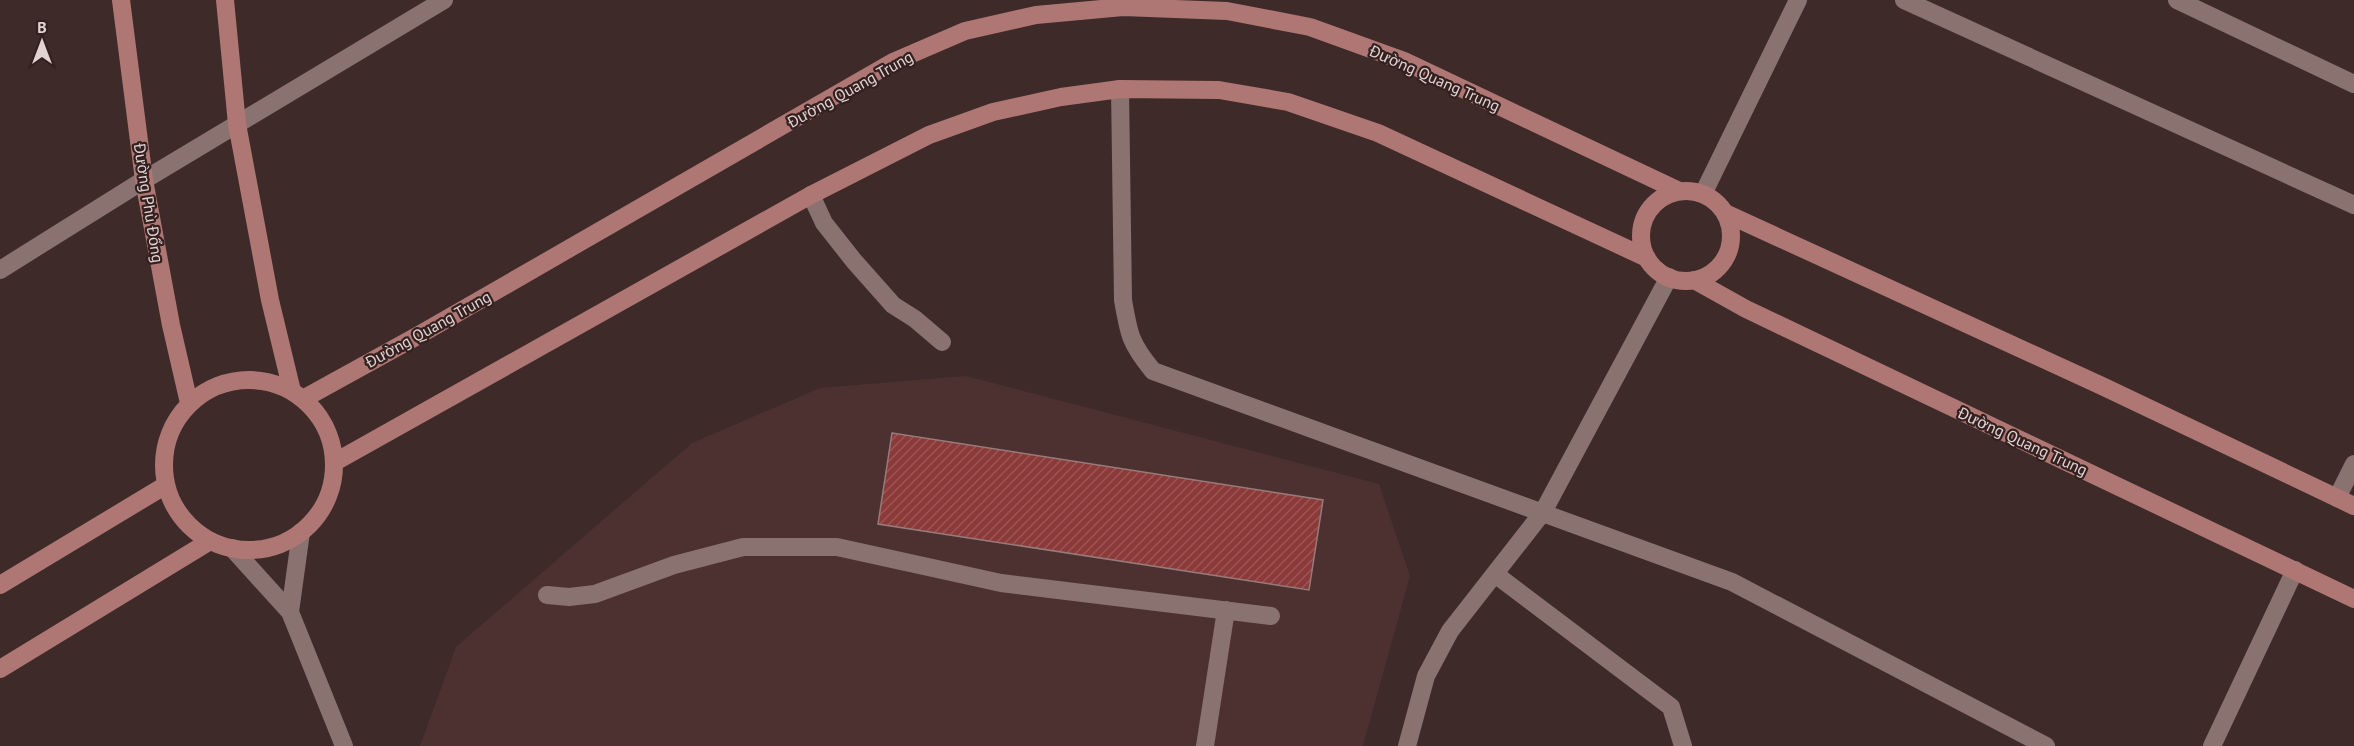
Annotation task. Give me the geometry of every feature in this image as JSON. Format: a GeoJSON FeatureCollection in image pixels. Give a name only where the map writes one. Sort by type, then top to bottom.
{"type":"FeatureCollection","features":[{"type":"Feature","properties":{"kind":"main road","name":"Đường Phù Đổng"},"geometry":{"type":"LineString","coordinates":[[122,0],[144,180],[171,325],[189,404]]}},
{"type":"Feature","properties":{"kind":"main road"},"geometry":{"type":"LineString","coordinates":[[225,0],[237,124],[270,300],[297,395]]}},
{"type":"Feature","properties":{"kind":"main road","name":"Đường Quang Trung"},"geometry":{"type":"LineString","coordinates":[[297,395],[419,335],[893,62],[964,31],[1036,15],[1123,4],[1227,11],[1310,27],[1404,61],[1679,191]]}},
{"type":"Feature","properties":{"kind":"main road"},"geometry":{"type":"LineString","coordinates":[[335,462],[811,195],[929,135],[993,112],[1061,97],[1120,89],[1219,90],[1288,102],[1378,133],[1647,258]]}},
{"type":"Feature","properties":{"kind":"main road"},"geometry":{"type":"LineString","coordinates":[[1679,191],[1703,194],[1716,202],[1725,213],[1730,227],[1731,241],[1727,255],[1719,266],[1707,275],[1694,280],[1669,277],[1657,270],[1647,258],[1642,245],[1645,217],[1665,196],[1679,191]]}},
{"type":"Feature","properties":{"kind":"main road"},"geometry":{"type":"LineString","coordinates":[[1725,213],[2102,386],[2346,502]]}},
{"type":"Feature","properties":{"kind":"main road","name":"Đường Quang Trung"},"geometry":{"type":"LineString","coordinates":[[1694,280],[1757,314],[2354,599]]}},
{"type":"Feature","properties":{"kind":"main road"},"geometry":{"type":"LineString","coordinates":[[238,380],[266,381],[297,395],[312,407],[330,438],[335,462],[331,488],[326,501],[311,523],[301,532],[280,544],[256,550],[232,548],[210,541],[190,527],[182,517],[166,485],[163,463],[167,441],[176,421],[189,404],[212,388],[238,380]]}},
{"type":"Feature","properties":{"kind":"main road"},"geometry":{"type":"LineString","coordinates":[[0,585],[166,485]]}},
{"type":"Feature","properties":{"kind":"main road"},"geometry":{"type":"LineString","coordinates":[[0,669],[210,541]]}},
{"type":"Feature","properties":{"kind":"street"},"geometry":{"type":"LineString","coordinates":[[0,270],[144,180],[444,0]]}},
{"type":"Feature","properties":{"kind":"street"},"geometry":{"type":"LineString","coordinates":[[1703,194],[1798,0]]}},
{"type":"Feature","properties":{"kind":"street"},"geometry":{"type":"LineString","coordinates":[[1904,0],[2354,205]]}},
{"type":"Feature","properties":{"kind":"street"},"geometry":{"type":"LineString","coordinates":[[2177,0],[2354,84]]}},
{"type":"Feature","properties":{"kind":"street"},"geometry":{"type":"LineString","coordinates":[[1120,89],[1124,300],[1129,334],[1138,353],[1153,371],[1732,582],[2046,746]]}},
{"type":"Feature","properties":{"kind":"street"},"geometry":{"type":"LineString","coordinates":[[811,195],[824,223],[877,288],[893,305],[915,319],[942,342]]}},
{"type":"Feature","properties":{"kind":"street"},"geometry":{"type":"LineString","coordinates":[[1407,746],[1426,676],[1450,631],[1543,512],[1669,277]]}},
{"type":"Feature","properties":{"kind":"street"},"geometry":{"type":"LineString","coordinates":[[2346,502],[2354,464]]}},
{"type":"Feature","properties":{"kind":"street"},"geometry":{"type":"LineString","coordinates":[[290,612],[301,532]]}},
{"type":"Feature","properties":{"kind":"street"},"geometry":{"type":"LineString","coordinates":[[547,596],[569,597],[595,594],[674,565],[743,547],[837,547],[1001,583],[1271,616]]}},
{"type":"Feature","properties":{"kind":"street"},"geometry":{"type":"LineString","coordinates":[[232,548],[290,612],[344,746]]}},
{"type":"Feature","properties":{"kind":"street"},"geometry":{"type":"LineString","coordinates":[[2212,746],[2295,570]]}},
{"type":"Feature","properties":{"kind":"street"},"geometry":{"type":"LineString","coordinates":[[1495,574],[1671,707],[1683,746]]}},
{"type":"Feature","properties":{"kind":"street"},"geometry":{"type":"LineString","coordinates":[[1205,746],[1226,610]]}},
{"type":"Feature","properties":{"kind":"shaded area"},"geometry":{"type":"Polygon","coordinates":[[[966,376],[1379,484],[1410,576],[1363,746],[420,746],[456,647],[692,443],[820,388],[966,376]]]}},
{"type":"Feature","properties":{"kind":"building"},"geometry":{"type":"Polygon","coordinates":[[[892,433],[1323,500],[1309,590],[878,524],[892,433]]]}}]}
